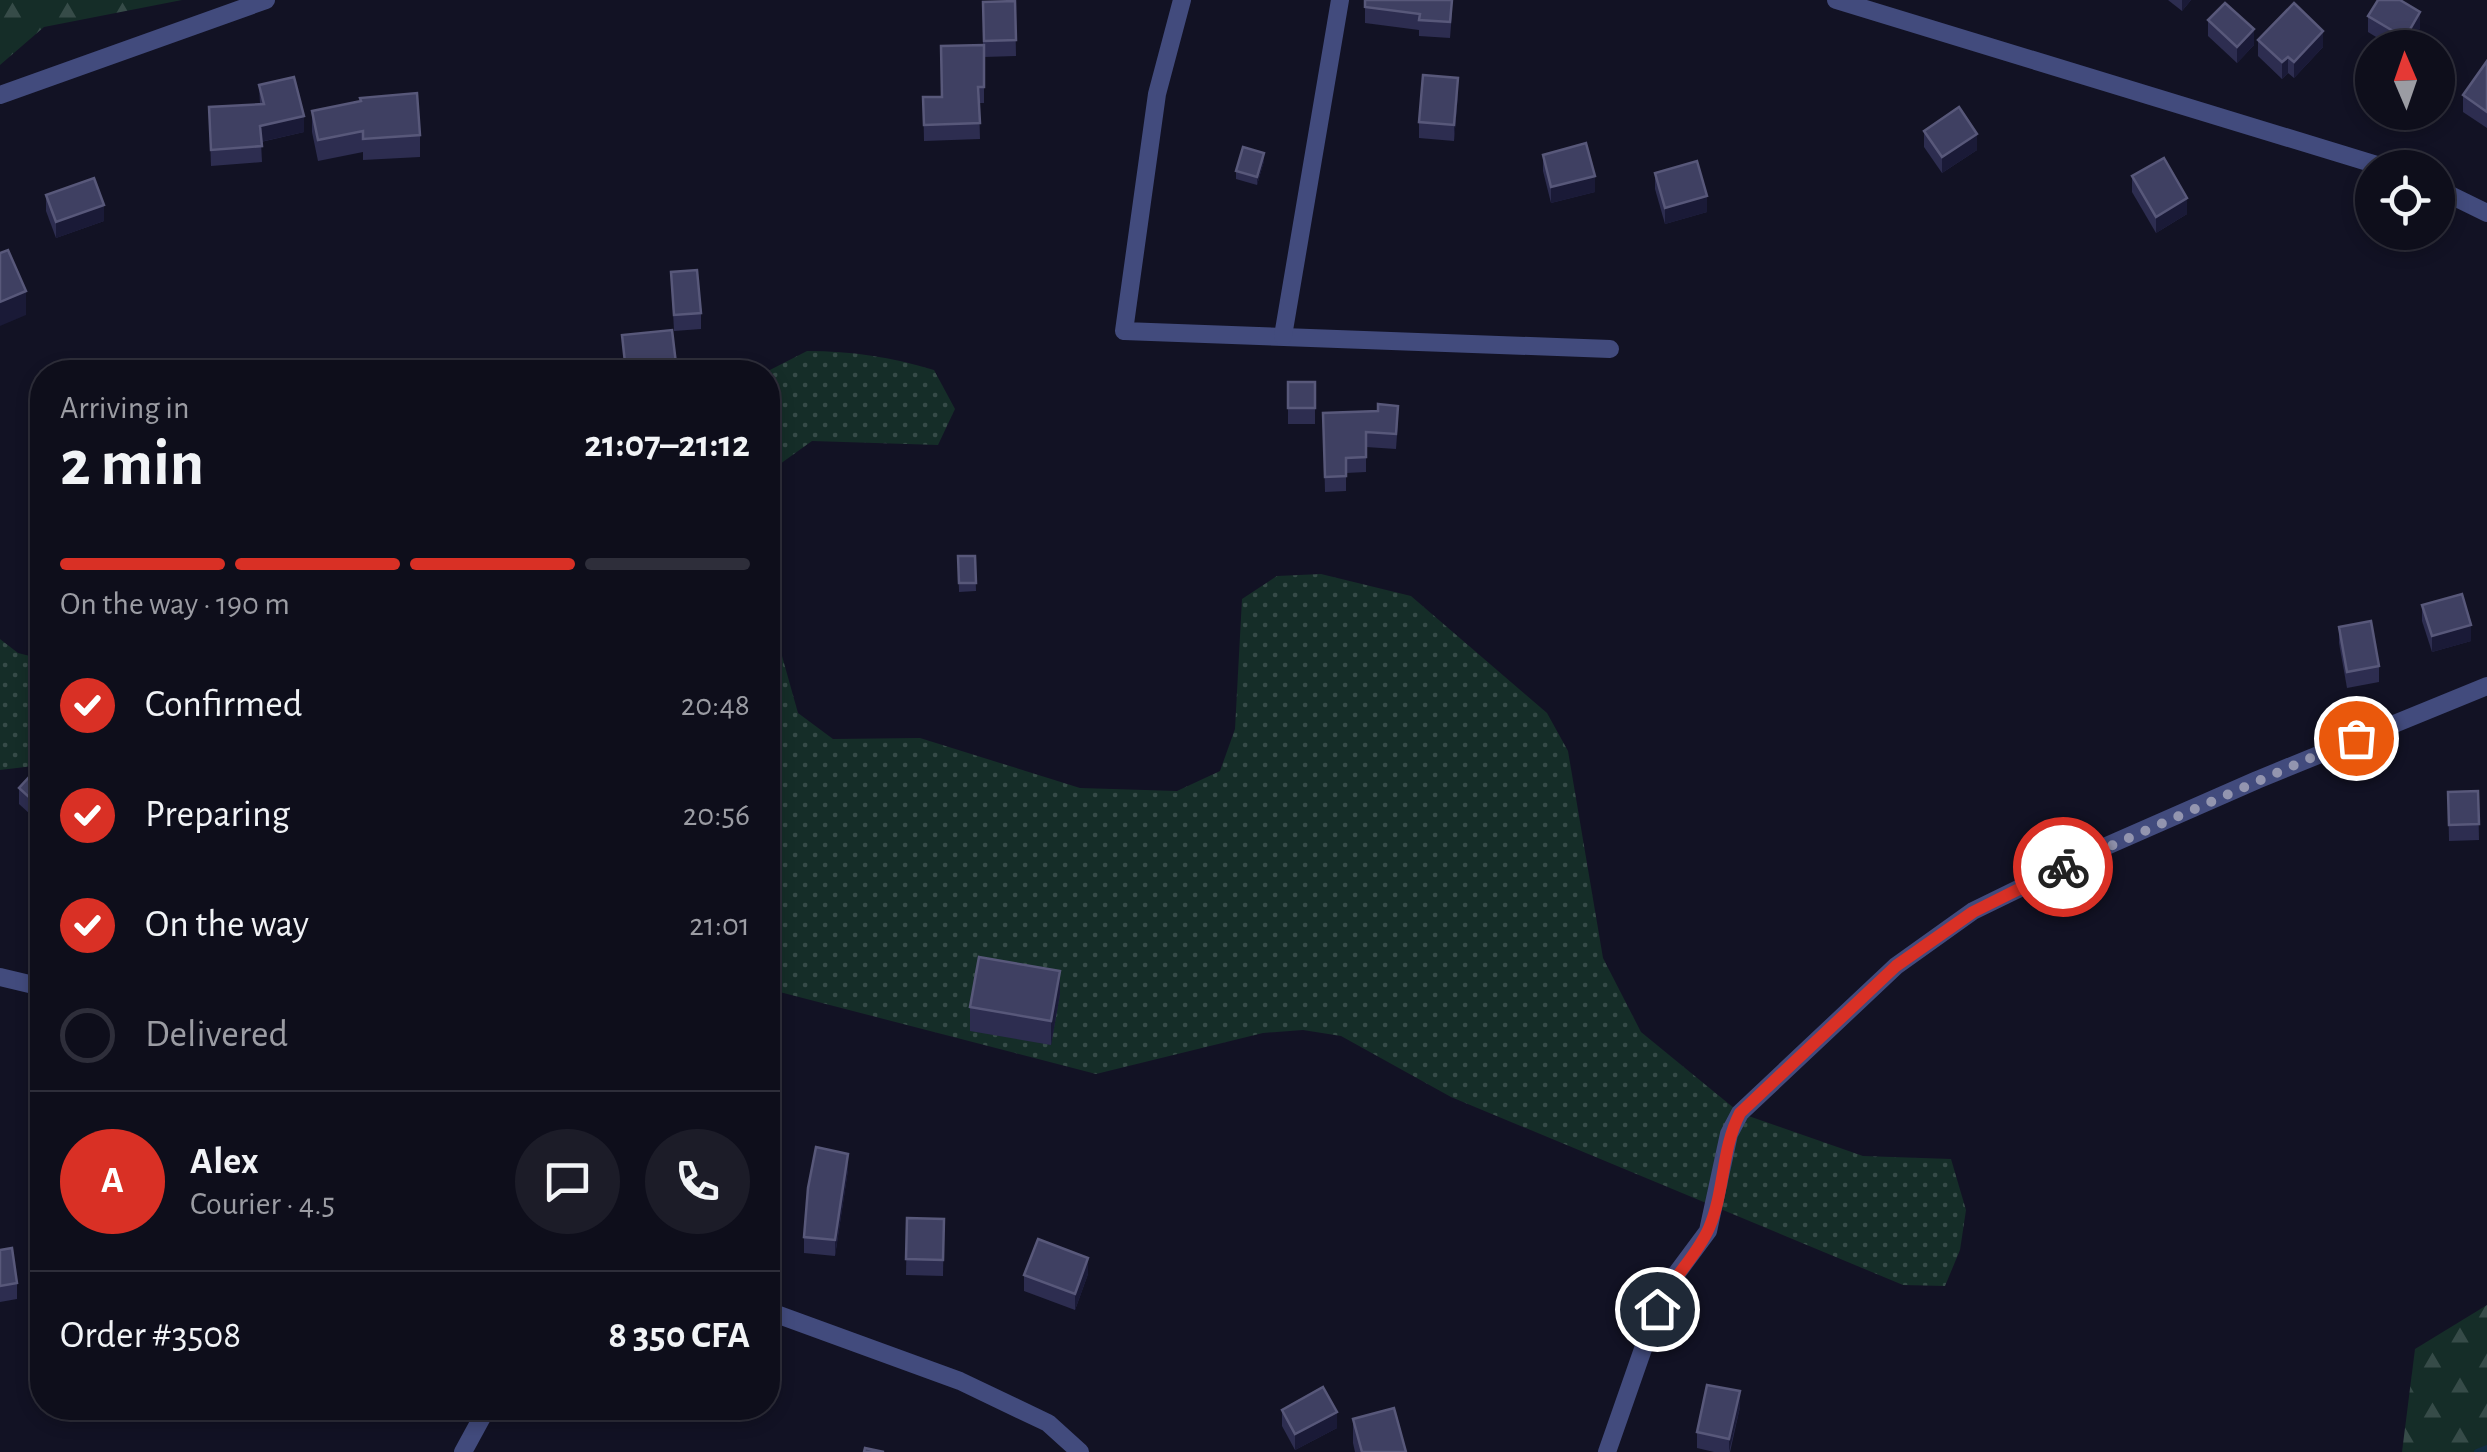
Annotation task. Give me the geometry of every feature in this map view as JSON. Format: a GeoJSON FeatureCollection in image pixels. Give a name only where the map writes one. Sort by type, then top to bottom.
{"type":"FeatureCollection","features":[{"type":"Feature","properties":{"kind":"street"},"geometry":{"type":"LineString","coordinates":[[0,95],[266,0]]}},
{"type":"Feature","properties":{"kind":"street"},"geometry":{"type":"LineString","coordinates":[[1182,0],[1157,94],[1124,331],[1610,350]]}},
{"type":"Feature","properties":{"kind":"street"},"geometry":{"type":"LineString","coordinates":[[1283,336],[1340,0]]}},
{"type":"Feature","properties":{"kind":"street"},"geometry":{"type":"LineString","coordinates":[[1836,0],[2355,159]]}},
{"type":"Feature","properties":{"kind":"street"},"geometry":{"type":"LineString","coordinates":[[2455,197],[2487,213]]}},
{"type":"Feature","properties":{"kind":"street"},"geometry":{"type":"LineString","coordinates":[[1607,1452],[1657,1309],[1668,1286],[1708,1232],[1729,1134],[1740,1113],[1896,966],[1973,912],[2102,848],[2487,686]]}},
{"type":"Feature","properties":{"kind":"street"},"geometry":{"type":"LineString","coordinates":[[0,977],[30,984]]}},
{"type":"Feature","properties":{"kind":"street"},"geometry":{"type":"LineString","coordinates":[[780,1315],[960,1381],[1048,1423],[1080,1452]]}},
{"type":"Feature","properties":{"kind":"street"},"geometry":{"type":"LineString","coordinates":[[463,1452],[480,1420]]}},
{"type":"Feature","properties":{"kind":"green space"},"geometry":{"type":"Polygon","coordinates":[[[0,0],[182,0],[44,27],[0,65],[0,0]]]}},
{"type":"Feature","properties":{"kind":"green space"},"geometry":{"type":"Polygon","coordinates":[[[807,351],[840,352],[934,370],[955,409],[938,445],[812,441],[780,464],[780,365],[807,351]]]}},
{"type":"Feature","properties":{"kind":"green space"},"geometry":{"type":"Polygon","coordinates":[[[1321,574],[1411,596],[1547,713],[1568,751],[1603,958],[1641,1032],[1740,1113],[1863,1156],[1951,1159],[1966,1210],[1960,1250],[1945,1286],[1903,1285],[1451,1097],[1341,1036],[1303,1030],[1263,1033],[1096,1074],[780,992],[780,649],[798,713],[833,739],[920,738],[1080,788],[1177,791],[1220,771],[1235,729],[1242,599],[1277,576],[1321,574]]]}},
{"type":"Feature","properties":{"kind":"green space"},"geometry":{"type":"Polygon","coordinates":[[[0,639],[18,653],[30,656],[30,766],[0,770],[0,639]]]}},
{"type":"Feature","properties":{"kind":"green space"},"geometry":{"type":"Polygon","coordinates":[[[2487,1305],[2487,1452],[2402,1452],[2415,1349],[2487,1305]]]}},
{"type":"Feature","properties":{"kind":"building"},"geometry":{"type":"Polygon","coordinates":[[[1365,0],[1452,0],[1450,22],[1419,20],[1420,14],[1365,7],[1365,0]]]}},
{"type":"Feature","properties":{"kind":"building"},"geometry":{"type":"Polygon","coordinates":[[[2378,0],[2400,0],[2420,12],[2410,30],[2392,30],[2368,16],[2378,0]]]}},
{"type":"Feature","properties":{"kind":"building"},"geometry":{"type":"Polygon","coordinates":[[[1015,1],[1016,40],[984,41],[983,2],[1015,1]]]}},
{"type":"Feature","properties":{"kind":"building"},"geometry":{"type":"Polygon","coordinates":[[[2225,3],[2254,29],[2237,47],[2208,20],[2225,3]]]}},
{"type":"Feature","properties":{"kind":"building"},"geometry":{"type":"Polygon","coordinates":[[[2294,3],[2323,31],[2294,62],[2288,57],[2282,62],[2258,40],[2294,3]]]}},
{"type":"Feature","properties":{"kind":"building"},"geometry":{"type":"Polygon","coordinates":[[[984,45],[984,87],[978,87],[980,123],[924,125],[923,97],[942,97],[941,46],[984,45]]]}},
{"type":"Feature","properties":{"kind":"building"},"geometry":{"type":"Polygon","coordinates":[[[2487,61],[2487,112],[2463,95],[2487,61]]]}},
{"type":"Feature","properties":{"kind":"building"},"geometry":{"type":"Polygon","coordinates":[[[1423,75],[1458,78],[1454,125],[1419,122],[1423,75]]]}},
{"type":"Feature","properties":{"kind":"building"},"geometry":{"type":"Polygon","coordinates":[[[294,77],[304,116],[260,126],[262,146],[211,150],[209,107],[264,104],[259,85],[294,77]]]}},
{"type":"Feature","properties":{"kind":"building"},"geometry":{"type":"Polygon","coordinates":[[[417,93],[420,135],[363,139],[363,131],[318,140],[312,111],[361,101],[360,98],[417,93]]]}},
{"type":"Feature","properties":{"kind":"building"},"geometry":{"type":"Polygon","coordinates":[[[1959,107],[1977,134],[1942,157],[1924,131],[1959,107]]]}},
{"type":"Feature","properties":{"kind":"building"},"geometry":{"type":"Polygon","coordinates":[[[1586,143],[1595,176],[1551,187],[1543,155],[1586,143]]]}},
{"type":"Feature","properties":{"kind":"building"},"geometry":{"type":"Polygon","coordinates":[[[1243,147],[1264,153],[1257,177],[1236,171],[1243,147]]]}},
{"type":"Feature","properties":{"kind":"building"},"geometry":{"type":"Polygon","coordinates":[[[2164,158],[2187,198],[2156,217],[2132,176],[2164,158]]]}},
{"type":"Feature","properties":{"kind":"building"},"geometry":{"type":"Polygon","coordinates":[[[1697,161],[1707,196],[1665,208],[1655,173],[1697,161]]]}},
{"type":"Feature","properties":{"kind":"building"},"geometry":{"type":"Polygon","coordinates":[[[94,178],[104,205],[56,222],[46,195],[94,178]]]}},
{"type":"Feature","properties":{"kind":"building"},"geometry":{"type":"Polygon","coordinates":[[[8,250],[26,291],[0,302],[0,253],[8,250]]]}},
{"type":"Feature","properties":{"kind":"building"},"geometry":{"type":"Polygon","coordinates":[[[697,270],[701,313],[674,315],[671,272],[697,270]]]}},
{"type":"Feature","properties":{"kind":"building"},"geometry":{"type":"Polygon","coordinates":[[[672,330],[676,360],[625,360],[622,335],[672,330]]]}},
{"type":"Feature","properties":{"kind":"building"},"geometry":{"type":"Polygon","coordinates":[[[1288,382],[1315,382],[1315,408],[1288,408],[1288,382]]]}},
{"type":"Feature","properties":{"kind":"building"},"geometry":{"type":"Polygon","coordinates":[[[1378,404],[1398,406],[1396,434],[1366,432],[1366,457],[1346,458],[1346,476],[1325,477],[1323,413],[1378,411],[1378,404]]]}},
{"type":"Feature","properties":{"kind":"building"},"geometry":{"type":"Polygon","coordinates":[[[958,556],[975,556],[976,583],[959,583],[958,556]]]}},
{"type":"Feature","properties":{"kind":"building"},"geometry":{"type":"Polygon","coordinates":[[[2462,594],[2471,625],[2432,636],[2422,605],[2462,594]]]}},
{"type":"Feature","properties":{"kind":"building"},"geometry":{"type":"Polygon","coordinates":[[[2371,621],[2379,666],[2347,672],[2339,627],[2371,621]]]}},
{"type":"Feature","properties":{"kind":"building"},"geometry":{"type":"Polygon","coordinates":[[[30,776],[30,798],[19,788],[30,776]]]}},
{"type":"Feature","properties":{"kind":"building"},"geometry":{"type":"Polygon","coordinates":[[[2478,791],[2479,824],[2449,825],[2448,792],[2478,791]]]}},
{"type":"Feature","properties":{"kind":"building"},"geometry":{"type":"Polygon","coordinates":[[[979,957],[1060,971],[1051,1021],[970,1007],[979,957]]]}},
{"type":"Feature","properties":{"kind":"building"},"geometry":{"type":"Polygon","coordinates":[[[816,1147],[848,1154],[835,1240],[804,1237],[816,1147]]]}},
{"type":"Feature","properties":{"kind":"building"},"geometry":{"type":"Polygon","coordinates":[[[907,1218],[944,1219],[943,1260],[906,1259],[907,1218]]]}},
{"type":"Feature","properties":{"kind":"building"},"geometry":{"type":"Polygon","coordinates":[[[1038,1239],[1088,1258],[1075,1294],[1024,1275],[1038,1239]]]}},
{"type":"Feature","properties":{"kind":"building"},"geometry":{"type":"Polygon","coordinates":[[[12,1248],[17,1283],[0,1286],[0,1250],[12,1248]]]}},
{"type":"Feature","properties":{"kind":"building"},"geometry":{"type":"Polygon","coordinates":[[[1707,1385],[1740,1391],[1729,1439],[1697,1432],[1707,1385]]]}},
{"type":"Feature","properties":{"kind":"building"},"geometry":{"type":"Polygon","coordinates":[[[1323,1387],[1337,1412],[1295,1434],[1282,1410],[1323,1387]]]}},
{"type":"Feature","properties":{"kind":"building"},"geometry":{"type":"Polygon","coordinates":[[[1394,1408],[1406,1452],[1362,1452],[1353,1419],[1394,1408]]]}},
{"type":"Feature","properties":{"kind":"waterway"},"geometry":{"type":"LineString","coordinates":[[2477,1452],[2487,1448]]}},
{"type":"Feature","properties":{"kind":"way so far"},"geometry":{"type":"LineString","coordinates":[[2063,867],[2356,738]]}},
{"type":"Feature","properties":{"kind":"route"},"geometry":{"type":"LineString","coordinates":[[1657,1309],[1668,1286],[1708,1232],[1729,1134],[1740,1113],[1896,966],[1973,912],[2063,867]]}}]}
